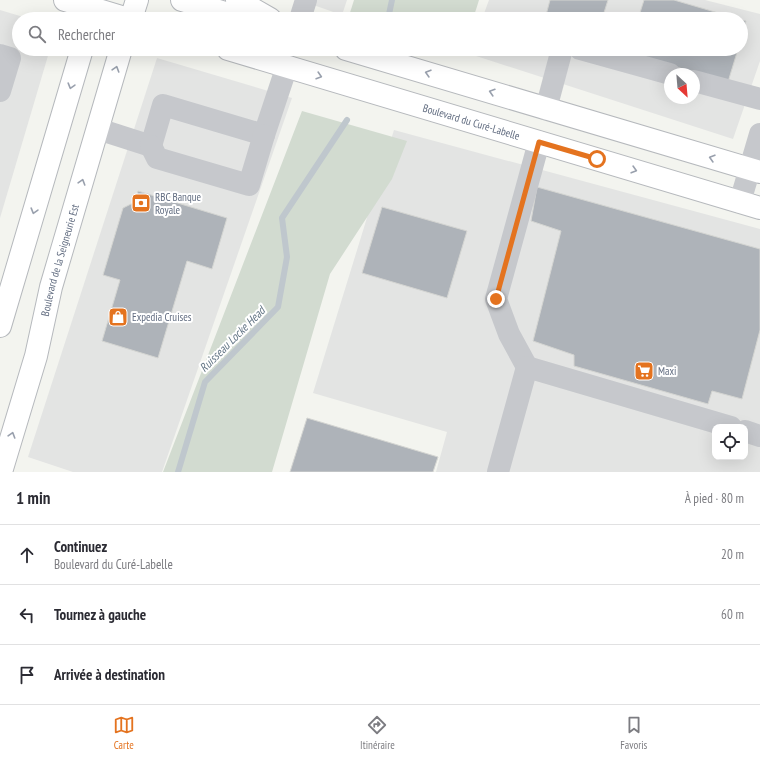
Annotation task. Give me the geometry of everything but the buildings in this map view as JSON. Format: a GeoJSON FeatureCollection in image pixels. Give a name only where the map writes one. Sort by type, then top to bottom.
{"type":"FeatureCollection","features":[{"type":"Feature","properties":{"kind":"main road"},"geometry":{"type":"LineString","coordinates":[[66,0],[105,12]]}},
{"type":"Feature","properties":{"kind":"main road"},"geometry":{"type":"LineString","coordinates":[[133,12],[137,0]]}},
{"type":"Feature","properties":{"kind":"main road"},"geometry":{"type":"LineString","coordinates":[[182,0],[222,12]]}},
{"type":"Feature","properties":{"kind":"main road"},"geometry":{"type":"LineString","coordinates":[[237,0],[258,12]]}},
{"type":"Feature","properties":{"kind":"main road"},"geometry":{"type":"LineString","coordinates":[[0,326],[80,56]]}},
{"type":"Feature","properties":{"kind":"main road","name":"Boulevard de la Seigneurie Est"},"geometry":{"type":"LineString","coordinates":[[1,472],[36,356],[51,287],[120,56]]}},
{"type":"Feature","properties":{"kind":"main road","name":"Boulevard du Curé-Labelle"},"geometry":{"type":"LineString","coordinates":[[252,56],[750,205]]}},
{"type":"Feature","properties":{"kind":"main road"},"geometry":{"type":"LineString","coordinates":[[369,56],[755,170]]}},
{"type":"Feature","properties":{"kind":"street"},"geometry":{"type":"LineString","coordinates":[[302,12],[306,0]]}},
{"type":"Feature","properties":{"kind":"street"},"geometry":{"type":"LineString","coordinates":[[0,55],[10,58],[0,91]]}},
{"type":"Feature","properties":{"kind":"street"},"geometry":{"type":"LineString","coordinates":[[546,109],[560,56]]}},
{"type":"Feature","properties":{"kind":"street"},"geometry":{"type":"LineString","coordinates":[[605,56],[664,72]]}},
{"type":"Feature","properties":{"kind":"street"},"geometry":{"type":"LineString","coordinates":[[264,135],[163,105],[151,146],[157,158],[249,185],[287,66]]}},
{"type":"Feature","properties":{"kind":"street"},"geometry":{"type":"LineString","coordinates":[[700,83],[760,99]]}},
{"type":"Feature","properties":{"kind":"street"},"geometry":{"type":"LineString","coordinates":[[98,129],[151,146]]}},
{"type":"Feature","properties":{"kind":"street"},"geometry":{"type":"LineString","coordinates":[[750,205],[760,134]]}},
{"type":"Feature","properties":{"kind":"street"},"geometry":{"type":"LineString","coordinates":[[498,472],[527,367],[509,334],[496,299],[539,142]]}},
{"type":"Feature","properties":{"kind":"street"},"geometry":{"type":"LineString","coordinates":[[527,367],[721,424]]}},
{"type":"Feature","properties":{"kind":"street"},"geometry":{"type":"LineString","coordinates":[[748,432],[760,436]]}},
{"type":"Feature","properties":{"kind":"shaded area"},"geometry":{"type":"Polygon","coordinates":[[[299,0],[347,0],[343,12],[333,12],[299,0]]]}},
{"type":"Feature","properties":{"kind":"shaded area"},"geometry":{"type":"Polygon","coordinates":[[[354,0],[479,0],[475,12],[350,12],[354,0]]]}},
{"type":"Feature","properties":{"kind":"shaded area"},"geometry":{"type":"Polygon","coordinates":[[[489,0],[705,0],[760,14],[760,61],[733,139],[476,56],[748,56],[748,12],[485,12],[489,0]]]}},
{"type":"Feature","properties":{"kind":"shaded area"},"geometry":{"type":"Polygon","coordinates":[[[0,10],[12,14],[12,56],[48,56],[0,218],[0,10]]]}},
{"type":"Feature","properties":{"kind":"shaded area"},"geometry":{"type":"Polygon","coordinates":[[[157,58],[292,98],[162,472],[73,472],[28,457],[157,58]]]}},
{"type":"Feature","properties":{"kind":"shaded area"},"geometry":{"type":"Polygon","coordinates":[[[302,111],[407,141],[392,179],[330,274],[272,472],[163,472],[302,111]]]}},
{"type":"Feature","properties":{"kind":"shaded area"},"geometry":{"type":"Polygon","coordinates":[[[394,130],[760,229],[760,472],[436,472],[447,432],[313,393],[394,130]]]}},
{"type":"Feature","properties":{"kind":"waterway","name":"Ruisseau Locke Head"},"geometry":{"type":"LineString","coordinates":[[389,12],[392,0]]}},
{"type":"Feature","properties":{"kind":"waterway","name":"Ruisseau Locke Head"},"geometry":{"type":"LineString","coordinates":[[178,472],[205,382],[278,307],[287,257],[282,218],[347,120]]}},
{"type":"Feature","properties":{"kind":"place","name":"RBC Banque Royale"},"geometry":{"type":"Point","coordinates":[141,203]}},
{"type":"Feature","properties":{"kind":"place","name":"Expedia Cruises"},"geometry":{"type":"Point","coordinates":[118,317]}},
{"type":"Feature","properties":{"kind":"place","name":"Maxi"},"geometry":{"type":"Point","coordinates":[644,371]}},
{"type":"Feature","properties":{"kind":"route"},"geometry":{"type":"LineString","coordinates":[[496,299],[539,142],[597,159]]}}]}
